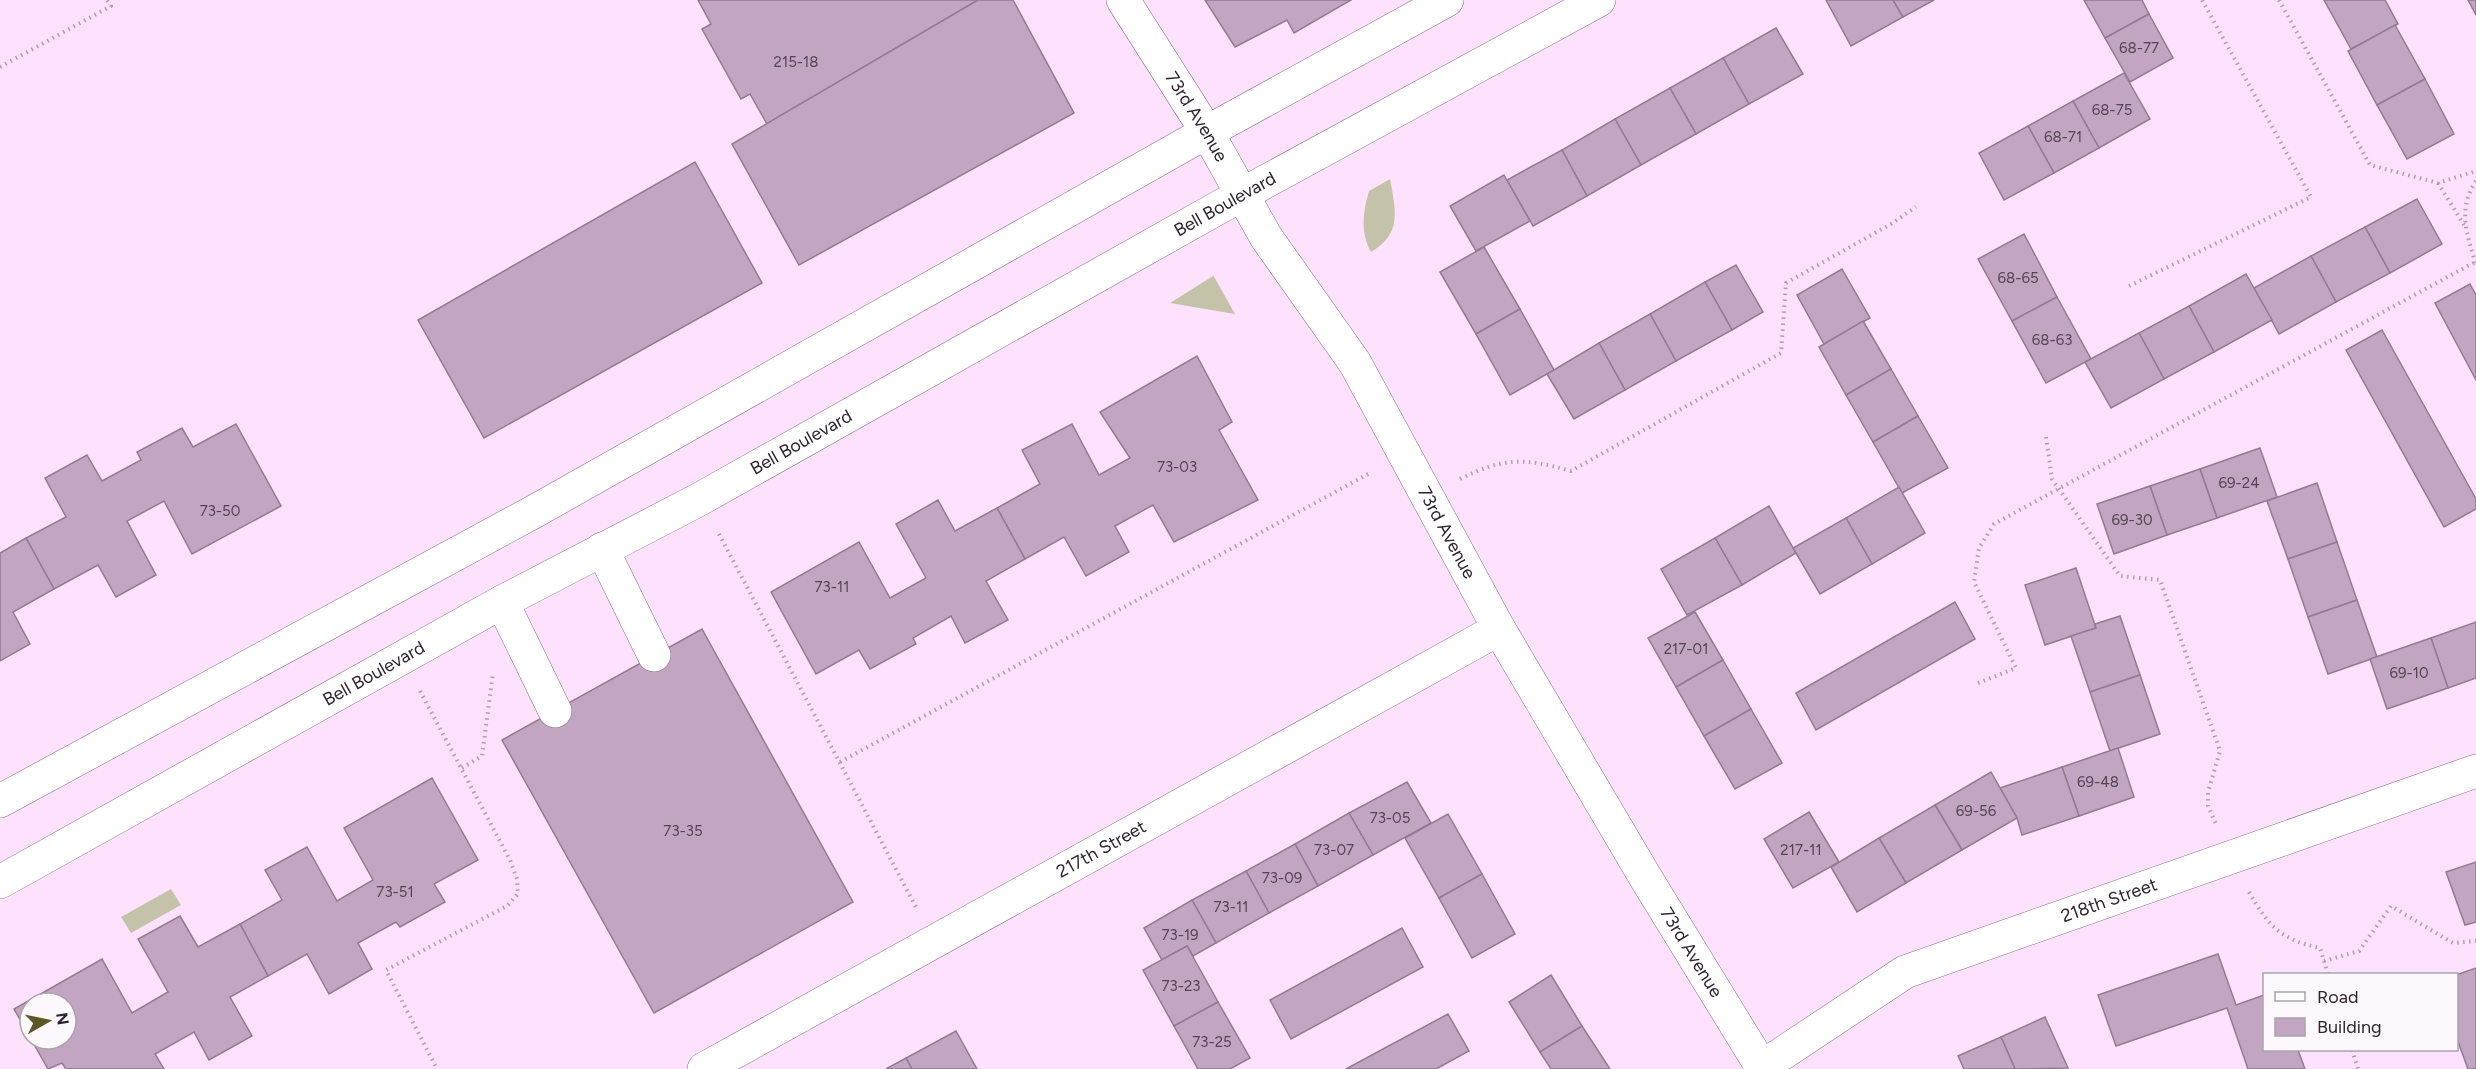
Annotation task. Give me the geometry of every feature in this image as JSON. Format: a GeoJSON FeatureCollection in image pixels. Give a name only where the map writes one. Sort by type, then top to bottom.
{"type":"FeatureCollection","features":[{"type":"Feature","properties":{"kind":"street","name":"73rd Avenue"},"geometry":{"type":"LineString","coordinates":[[1123,0],[1207,132],[1266,237],[1355,363],[1499,629],[1647,880],[1762,1068]]}},
{"type":"Feature","properties":{"kind":"street"},"geometry":{"type":"LineString","coordinates":[[0,801],[537,510],[1207,132],[1447,0]]}},
{"type":"Feature","properties":{"kind":"street","name":"Bell Boulevard"},"geometry":{"type":"LineString","coordinates":[[0,882],[502,602],[700,498],[1241,195],[1599,0]]}},
{"type":"Feature","properties":{"kind":"street"},"geometry":{"type":"LineString","coordinates":[[602,549],[654,655]]}},
{"type":"Feature","properties":{"kind":"street"},"geometry":{"type":"LineString","coordinates":[[502,602],[555,711]]}},
{"type":"Feature","properties":{"kind":"street","name":"217th Street"},"geometry":{"type":"LineString","coordinates":[[704,1069],[1499,629]]}},
{"type":"Feature","properties":{"kind":"street","name":"218th Street"},"geometry":{"type":"LineString","coordinates":[[1762,1068],[1905,972],[2476,771]]}},
{"type":"Feature","properties":{"kind":"path"},"geometry":{"type":"LineString","coordinates":[[0,67],[111,6],[107,0]]}},
{"type":"Feature","properties":{"kind":"path"},"geometry":{"type":"LineString","coordinates":[[2129,286],[2311,197],[2202,0]]}},
{"type":"Feature","properties":{"kind":"path"},"geometry":{"type":"LineString","coordinates":[[2279,0],[2370,165],[2438,183],[2476,171]]}},
{"type":"Feature","properties":{"kind":"path"},"geometry":{"type":"LineString","coordinates":[[2464,225],[2468,194],[2476,181]]}},
{"type":"Feature","properties":{"kind":"path"},"geometry":{"type":"LineString","coordinates":[[1978,683],[2016,668],[1974,582],[1979,548],[1994,524],[2476,264],[2464,225],[2438,183]]}},
{"type":"Feature","properties":{"kind":"path"},"geometry":{"type":"LineString","coordinates":[[1426,497],[1485,466],[1537,461],[1571,471],[1781,353],[1786,283],[1891,224],[1916,207]]}},
{"type":"Feature","properties":{"kind":"path"},"geometry":{"type":"LineString","coordinates":[[2046,437],[2052,479],[2120,576],[2160,580],[2220,751],[2208,792],[2208,806],[2230,858],[2265,919],[2294,942],[2320,948],[2327,973]]}},
{"type":"Feature","properties":{"kind":"path"},"geometry":{"type":"LineString","coordinates":[[840,762],[1347,484],[1406,456]]}},
{"type":"Feature","properties":{"kind":"path"},"geometry":{"type":"LineString","coordinates":[[700,498],[935,942]]}},
{"type":"Feature","properties":{"kind":"path"},"geometry":{"type":"LineString","coordinates":[[401,659],[432,711],[510,860],[517,879],[518,894],[507,906],[386,970],[437,1069]]}},
{"type":"Feature","properties":{"kind":"path"},"geometry":{"type":"LineString","coordinates":[[462,768],[482,756],[495,661]]}},
{"type":"Feature","properties":{"kind":"path"},"geometry":{"type":"LineString","coordinates":[[2324,961],[2359,951],[2391,906],[2453,943],[2476,941]]}},
{"type":"Feature","properties":{"kind":"path"},"geometry":{"type":"LineString","coordinates":[[2352,1051],[2358,1069]]}},
{"type":"Feature","properties":{"kind":"green space"},"geometry":{"type":"Polygon","coordinates":[[[1390,179],[1395,211],[1392,229],[1381,245],[1371,252],[1364,229],[1364,214],[1369,191],[1390,179]]]}},
{"type":"Feature","properties":{"kind":"green space"},"geometry":{"type":"Polygon","coordinates":[[[1213,276],[1235,314],[1170,303],[1213,276]]]}},
{"type":"Feature","properties":{"kind":"green space"},"geometry":{"type":"Polygon","coordinates":[[[171,889],[181,905],[131,933],[121,917],[171,889]]]}},
{"type":"Feature","properties":{"kind":"building"},"geometry":{"type":"Polygon","coordinates":[[[698,0],[978,0],[767,124],[750,94],[741,99],[702,29],[711,24],[698,0]]]}},
{"type":"Feature","properties":{"kind":"building"},"geometry":{"type":"Polygon","coordinates":[[[978,0],[1013,0],[1074,113],[799,265],[732,144],[978,0]]]}},
{"type":"Feature","properties":{"kind":"building"},"geometry":{"type":"Polygon","coordinates":[[[1205,0],[1351,0],[1294,33],[1287,20],[1235,47],[1205,0]]]}},
{"type":"Feature","properties":{"kind":"building"},"geometry":{"type":"Polygon","coordinates":[[[1826,0],[1893,0],[1903,17],[1851,46],[1826,0]]]}},
{"type":"Feature","properties":{"kind":"building"},"geometry":{"type":"Polygon","coordinates":[[[1893,0],[1934,0],[1903,17],[1893,0]]]}},
{"type":"Feature","properties":{"kind":"building"},"geometry":{"type":"Polygon","coordinates":[[[2084,0],[2142,0],[2149,14],[2105,38],[2084,0]]]}},
{"type":"Feature","properties":{"kind":"building"},"geometry":{"type":"Polygon","coordinates":[[[2324,0],[2385,0],[2398,24],[2351,49],[2324,0]]]}},
{"type":"Feature","properties":{"kind":"building"},"geometry":{"type":"Polygon","coordinates":[[[2468,0],[2476,0],[2476,15],[2468,0]]]}},
{"type":"Feature","properties":{"kind":"building"},"geometry":{"type":"Polygon","coordinates":[[[2149,14],[2173,58],[2130,82],[2105,38],[2149,14]]]}},
{"type":"Feature","properties":{"kind":"building"},"geometry":{"type":"Polygon","coordinates":[[[2395,25],[2425,79],[2377,105],[2348,51],[2395,25]]]}},
{"type":"Feature","properties":{"kind":"building"},"geometry":{"type":"Polygon","coordinates":[[[1776,28],[1803,74],[1749,104],[1723,58],[1776,28]]]}},
{"type":"Feature","properties":{"kind":"building"},"geometry":{"type":"Polygon","coordinates":[[[1723,58],[1749,104],[1696,134],[1670,88],[1723,58]]]}},
{"type":"Feature","properties":{"kind":"building"},"geometry":{"type":"Polygon","coordinates":[[[2124,73],[2150,119],[2099,148],[2073,101],[2124,73]]]}},
{"type":"Feature","properties":{"kind":"building"},"geometry":{"type":"Polygon","coordinates":[[[2425,79],[2454,134],[2407,159],[2377,105],[2425,79]]]}},
{"type":"Feature","properties":{"kind":"building"},"geometry":{"type":"Polygon","coordinates":[[[1670,88],[1696,134],[1641,165],[1615,119],[1670,88]]]}},
{"type":"Feature","properties":{"kind":"building"},"geometry":{"type":"Polygon","coordinates":[[[2073,101],[2099,148],[2054,173],[2028,126],[2073,101]]]}},
{"type":"Feature","properties":{"kind":"building"},"geometry":{"type":"Polygon","coordinates":[[[1615,119],[1641,165],[1587,196],[1562,150],[1615,119]]]}},
{"type":"Feature","properties":{"kind":"building"},"geometry":{"type":"Polygon","coordinates":[[[2028,126],[2054,173],[2004,200],[1979,153],[2028,126]]]}},
{"type":"Feature","properties":{"kind":"building"},"geometry":{"type":"Polygon","coordinates":[[[1562,150],[1587,196],[1533,226],[1507,180],[1562,150]]]}},
{"type":"Feature","properties":{"kind":"building"},"geometry":{"type":"Polygon","coordinates":[[[695,162],[762,283],[484,438],[418,320],[695,162]]]}},
{"type":"Feature","properties":{"kind":"building"},"geometry":{"type":"Polygon","coordinates":[[[1504,175],[1530,221],[1476,251],[1450,206],[1504,175]]]}},
{"type":"Feature","properties":{"kind":"building"},"geometry":{"type":"Polygon","coordinates":[[[2417,199],[2442,244],[2390,273],[2365,227],[2417,199]]]}},
{"type":"Feature","properties":{"kind":"building"},"geometry":{"type":"Polygon","coordinates":[[[2365,227],[2390,273],[2336,302],[2311,256],[2365,227]]]}},
{"type":"Feature","properties":{"kind":"building"},"geometry":{"type":"Polygon","coordinates":[[[2024,234],[2057,297],[2012,321],[1978,259],[2024,234]]]}},
{"type":"Feature","properties":{"kind":"building"},"geometry":{"type":"Polygon","coordinates":[[[1484,247],[1520,309],[1476,334],[1440,272],[1484,247]]]}},
{"type":"Feature","properties":{"kind":"building"},"geometry":{"type":"Polygon","coordinates":[[[2311,256],[2336,302],[2279,334],[2254,288],[2311,256]]]}},
{"type":"Feature","properties":{"kind":"building"},"geometry":{"type":"Polygon","coordinates":[[[1736,265],[1763,312],[1732,330],[1705,282],[1736,265]]]}},
{"type":"Feature","properties":{"kind":"building"},"geometry":{"type":"Polygon","coordinates":[[[1842,269],[1870,318],[1824,344],[1797,295],[1842,269]]]}},
{"type":"Feature","properties":{"kind":"building"},"geometry":{"type":"Polygon","coordinates":[[[2246,274],[2272,320],[2214,352],[2189,306],[2246,274]]]}},
{"type":"Feature","properties":{"kind":"building"},"geometry":{"type":"Polygon","coordinates":[[[1705,282],[1732,330],[1676,361],[1650,314],[1705,282]]]}},
{"type":"Feature","properties":{"kind":"building"},"geometry":{"type":"Polygon","coordinates":[[[2470,284],[2476,295],[2476,380],[2435,303],[2470,284]]]}},
{"type":"Feature","properties":{"kind":"building"},"geometry":{"type":"Polygon","coordinates":[[[2057,297],[2091,359],[2046,383],[2012,321],[2057,297]]]}},
{"type":"Feature","properties":{"kind":"building"},"geometry":{"type":"Polygon","coordinates":[[[2189,306],[2214,352],[2164,379],[2139,333],[2189,306]]]}},
{"type":"Feature","properties":{"kind":"building"},"geometry":{"type":"Polygon","coordinates":[[[1520,309],[1554,370],[1510,395],[1476,334],[1520,309]]]}},
{"type":"Feature","properties":{"kind":"building"},"geometry":{"type":"Polygon","coordinates":[[[1650,314],[1676,361],[1625,390],[1599,343],[1650,314]]]}},
{"type":"Feature","properties":{"kind":"building"},"geometry":{"type":"Polygon","coordinates":[[[1863,321],[1891,369],[1846,395],[1819,347],[1863,321]]]}},
{"type":"Feature","properties":{"kind":"building"},"geometry":{"type":"Polygon","coordinates":[[[2382,330],[2476,499],[2476,509],[2444,527],[2346,350],[2382,330]]]}},
{"type":"Feature","properties":{"kind":"building"},"geometry":{"type":"Polygon","coordinates":[[[2139,333],[2164,379],[2111,408],[2085,362],[2139,333]]]}},
{"type":"Feature","properties":{"kind":"building"},"geometry":{"type":"Polygon","coordinates":[[[1599,343],[1625,390],[1574,419],[1547,374],[1599,343]]]}},
{"type":"Feature","properties":{"kind":"building"},"geometry":{"type":"Polygon","coordinates":[[[1197,356],[1232,422],[1219,430],[1258,500],[1174,542],[1153,505],[1115,526],[1129,552],[1086,576],[1064,537],[1025,559],[997,508],[1040,484],[1022,450],[1072,424],[1099,475],[1130,458],[1100,412],[1197,356]]]}},
{"type":"Feature","properties":{"kind":"building"},"geometry":{"type":"Polygon","coordinates":[[[1891,369],[1918,416],[1873,442],[1846,395],[1891,369]]]}},
{"type":"Feature","properties":{"kind":"building"},"geometry":{"type":"Polygon","coordinates":[[[1918,416],[1948,468],[1902,493],[1873,442],[1918,416]]]}},
{"type":"Feature","properties":{"kind":"building"},"geometry":{"type":"Polygon","coordinates":[[[236,424],[281,506],[192,554],[164,501],[127,521],[156,575],[116,597],[98,565],[54,589],[26,538],[66,517],[45,478],[87,455],[102,481],[141,460],[137,452],[182,428],[193,447],[236,424]]]}},
{"type":"Feature","properties":{"kind":"building"},"geometry":{"type":"Polygon","coordinates":[[[2260,448],[2277,497],[2217,518],[2200,469],[2260,448]]]}},
{"type":"Feature","properties":{"kind":"building"},"geometry":{"type":"Polygon","coordinates":[[[2200,469],[2217,518],[2167,535],[2150,486],[2200,469]]]}},
{"type":"Feature","properties":{"kind":"building"},"geometry":{"type":"Polygon","coordinates":[[[2317,483],[2337,542],[2288,559],[2267,501],[2317,483]]]}},
{"type":"Feature","properties":{"kind":"building"},"geometry":{"type":"Polygon","coordinates":[[[2150,486],[2167,535],[2114,554],[2097,504],[2150,486]]]}},
{"type":"Feature","properties":{"kind":"building"},"geometry":{"type":"Polygon","coordinates":[[[1899,487],[1925,533],[1872,564],[1846,518],[1899,487]]]}},
{"type":"Feature","properties":{"kind":"building"},"geometry":{"type":"Polygon","coordinates":[[[938,500],[955,531],[997,508],[1025,559],[986,581],[1008,620],[965,643],[951,616],[913,638],[916,644],[870,669],[859,650],[816,674],[771,592],[859,542],[890,598],[926,578],[896,524],[938,500]]]}},
{"type":"Feature","properties":{"kind":"building"},"geometry":{"type":"Polygon","coordinates":[[[1769,506],[1796,553],[1742,585],[1715,538],[1769,506]]]}},
{"type":"Feature","properties":{"kind":"building"},"geometry":{"type":"Polygon","coordinates":[[[1846,518],[1872,564],[1820,594],[1793,548],[1846,518]]]}},
{"type":"Feature","properties":{"kind":"building"},"geometry":{"type":"Polygon","coordinates":[[[26,538],[54,589],[13,612],[30,644],[0,661],[0,553],[26,538]]]}},
{"type":"Feature","properties":{"kind":"building"},"geometry":{"type":"Polygon","coordinates":[[[1715,538],[1742,585],[1687,615],[1661,569],[1715,538]]]}},
{"type":"Feature","properties":{"kind":"building"},"geometry":{"type":"Polygon","coordinates":[[[2337,542],[2357,600],[2308,617],[2288,559],[2337,542]]]}},
{"type":"Feature","properties":{"kind":"building"},"geometry":{"type":"Polygon","coordinates":[[[2076,568],[2096,628],[2045,645],[2025,585],[2076,568]]]}},
{"type":"Feature","properties":{"kind":"building"},"geometry":{"type":"Polygon","coordinates":[[[2357,600],[2377,657],[2328,674],[2308,617],[2357,600]]]}},
{"type":"Feature","properties":{"kind":"building"},"geometry":{"type":"Polygon","coordinates":[[[1955,602],[1975,639],[1816,730],[1796,693],[1955,602]]]}},
{"type":"Feature","properties":{"kind":"building"},"geometry":{"type":"Polygon","coordinates":[[[1695,612],[1723,660],[1676,687],[1648,638],[1695,612]]]}},
{"type":"Feature","properties":{"kind":"building"},"geometry":{"type":"Polygon","coordinates":[[[2120,616],[2140,675],[2090,692],[2071,636],[2096,628],[2095,624],[2120,616]]]}},
{"type":"Feature","properties":{"kind":"building"},"geometry":{"type":"Polygon","coordinates":[[[2476,622],[2476,678],[2448,688],[2431,638],[2476,622]]]}},
{"type":"Feature","properties":{"kind":"building"},"geometry":{"type":"Polygon","coordinates":[[[702,629],[853,902],[654,1013],[502,740],[702,629]]]}},
{"type":"Feature","properties":{"kind":"building"},"geometry":{"type":"Polygon","coordinates":[[[2431,638],[2448,688],[2387,709],[2370,659],[2431,638]]]}},
{"type":"Feature","properties":{"kind":"building"},"geometry":{"type":"Polygon","coordinates":[[[1723,660],[1751,709],[1704,736],[1676,687],[1723,660]]]}},
{"type":"Feature","properties":{"kind":"building"},"geometry":{"type":"Polygon","coordinates":[[[2140,675],[2160,734],[2110,751],[2090,692],[2140,675]]]}},
{"type":"Feature","properties":{"kind":"building"},"geometry":{"type":"Polygon","coordinates":[[[1751,709],[1782,763],[1735,789],[1704,736],[1751,709]]]}},
{"type":"Feature","properties":{"kind":"building"},"geometry":{"type":"Polygon","coordinates":[[[2118,748],[2134,797],[2079,816],[2062,767],[2118,748]]]}},
{"type":"Feature","properties":{"kind":"building"},"geometry":{"type":"Polygon","coordinates":[[[2062,767],[2079,816],[2022,835],[2017,818],[2000,788],[2062,767]]]}},
{"type":"Feature","properties":{"kind":"building"},"geometry":{"type":"Polygon","coordinates":[[[1991,772],[2017,818],[1962,850],[1935,805],[1991,772]]]}},
{"type":"Feature","properties":{"kind":"building"},"geometry":{"type":"Polygon","coordinates":[[[432,778],[478,860],[434,884],[445,902],[400,927],[396,922],[358,943],[372,969],[329,994],[307,954],[268,976],[240,924],[282,900],[265,870],[307,847],[337,901],[373,880],[344,828],[432,778]]]}},
{"type":"Feature","properties":{"kind":"building"},"geometry":{"type":"Polygon","coordinates":[[[1407,782],[1431,823],[1373,855],[1349,813],[1407,782]]]}},
{"type":"Feature","properties":{"kind":"building"},"geometry":{"type":"Polygon","coordinates":[[[1935,805],[1962,850],[1906,883],[1879,838],[1935,805]]]}},
{"type":"Feature","properties":{"kind":"building"},"geometry":{"type":"Polygon","coordinates":[[[1809,812],[1839,862],[1793,888],[1764,839],[1809,812]]]}},
{"type":"Feature","properties":{"kind":"building"},"geometry":{"type":"Polygon","coordinates":[[[1349,813],[1373,855],[1318,886],[1295,844],[1349,813]]]}},
{"type":"Feature","properties":{"kind":"building"},"geometry":{"type":"Polygon","coordinates":[[[1448,814],[1482,874],[1439,898],[1405,838],[1448,814]]]}},
{"type":"Feature","properties":{"kind":"building"},"geometry":{"type":"Polygon","coordinates":[[[1879,838],[1906,883],[1857,912],[1831,867],[1879,838]]]}},
{"type":"Feature","properties":{"kind":"building"},"geometry":{"type":"Polygon","coordinates":[[[1295,844],[1318,886],[1269,913],[1246,871],[1295,844]]]}},
{"type":"Feature","properties":{"kind":"building"},"geometry":{"type":"Polygon","coordinates":[[[2476,862],[2476,922],[2465,925],[2446,872],[2476,862]]]}},
{"type":"Feature","properties":{"kind":"building"},"geometry":{"type":"Polygon","coordinates":[[[1246,871],[1269,913],[1216,943],[1192,900],[1246,871]]]}},
{"type":"Feature","properties":{"kind":"building"},"geometry":{"type":"Polygon","coordinates":[[[1482,874],[1515,934],[1472,958],[1439,898],[1482,874]]]}},
{"type":"Feature","properties":{"kind":"building"},"geometry":{"type":"Polygon","coordinates":[[[1192,900],[1216,943],[1193,956],[1187,946],[1162,960],[1144,928],[1192,900]]]}},
{"type":"Feature","properties":{"kind":"building"},"geometry":{"type":"Polygon","coordinates":[[[180,916],[198,947],[240,924],[268,976],[230,997],[252,1036],[209,1060],[194,1032],[155,1054],[164,1069],[66,1069],[62,1063],[48,1069],[38,1051],[78,1051],[78,991],[46,991],[102,959],[132,1013],[168,992],[138,939],[180,916]]]}},
{"type":"Feature","properties":{"kind":"building"},"geometry":{"type":"Polygon","coordinates":[[[1402,928],[1423,967],[1291,1039],[1270,1000],[1402,928]]]}},
{"type":"Feature","properties":{"kind":"building"},"geometry":{"type":"Polygon","coordinates":[[[1187,946],[1218,1002],[1174,1026],[1143,970],[1187,946]]]}},
{"type":"Feature","properties":{"kind":"building"},"geometry":{"type":"Polygon","coordinates":[[[2218,954],[2236,1005],[2263,995],[2263,1051],[2298,1051],[2305,1069],[2248,1069],[2227,1008],[2116,1046],[2098,995],[2218,954]]]}},
{"type":"Feature","properties":{"kind":"building"},"geometry":{"type":"Polygon","coordinates":[[[2476,968],[2476,1069],[2468,1069],[2458,1042],[2458,974],[2476,968]]]}},
{"type":"Feature","properties":{"kind":"building"},"geometry":{"type":"Polygon","coordinates":[[[1551,975],[1582,1026],[1540,1052],[1509,1002],[1551,975]]]}},
{"type":"Feature","properties":{"kind":"building"},"geometry":{"type":"Polygon","coordinates":[[[1218,1002],[1250,1058],[1230,1069],[1198,1069],[1174,1026],[1218,1002]]]}},
{"type":"Feature","properties":{"kind":"building"},"geometry":{"type":"Polygon","coordinates":[[[1448,1014],[1469,1051],[1436,1069],[1346,1069],[1448,1014]]]}},
{"type":"Feature","properties":{"kind":"building"},"geometry":{"type":"Polygon","coordinates":[[[2045,1017],[2068,1068],[2015,1069],[2001,1037],[2045,1017]]]}},
{"type":"Feature","properties":{"kind":"building"},"geometry":{"type":"Polygon","coordinates":[[[1582,1026],[1610,1069],[1551,1069],[1540,1052],[1582,1026]]]}},
{"type":"Feature","properties":{"kind":"building"},"geometry":{"type":"Polygon","coordinates":[[[956,1031],[977,1069],[912,1069],[906,1058],[956,1031]]]}},
{"type":"Feature","properties":{"kind":"building"},"geometry":{"type":"Polygon","coordinates":[[[2001,1037],[2015,1069],[1964,1069],[1958,1056],[2001,1037]]]}},
{"type":"Feature","properties":{"kind":"building"},"geometry":{"type":"Polygon","coordinates":[[[906,1058],[912,1069],[886,1069],[906,1058]]]}}]}
